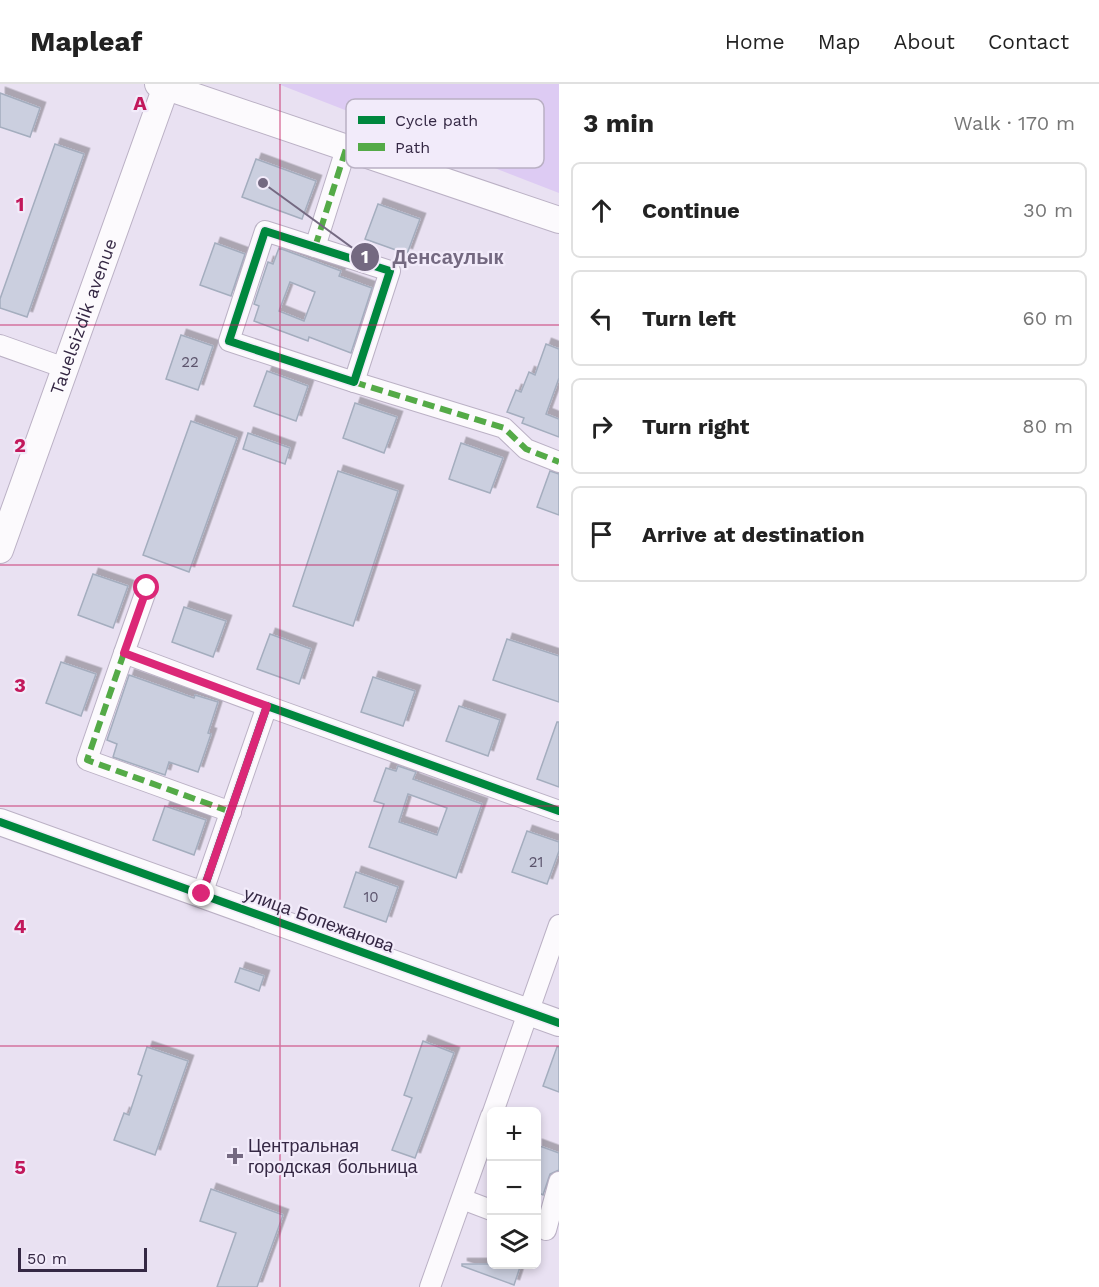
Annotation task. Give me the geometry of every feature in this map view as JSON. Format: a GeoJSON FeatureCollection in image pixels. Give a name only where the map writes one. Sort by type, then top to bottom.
{"type":"FeatureCollection","features":[{"type":"Feature","properties":{"kind":"street"},"geometry":{"type":"LineString","coordinates":[[164,85],[346,149],[315,247]]}},
{"type":"Feature","properties":{"kind":"street","name":"Tauelsizdik avenue"},"geometry":{"type":"LineString","coordinates":[[0,550],[164,85]]}},
{"type":"Feature","properties":{"kind":"street"},"geometry":{"type":"LineString","coordinates":[[403,168],[559,220]]}},
{"type":"Feature","properties":{"kind":"street"},"geometry":{"type":"LineString","coordinates":[[354,382],[390,272],[265,231],[229,341],[354,382],[504,428],[526,449],[559,462]]}},
{"type":"Feature","properties":{"kind":"street"},"geometry":{"type":"LineString","coordinates":[[0,345],[65,368]]}},
{"type":"Feature","properties":{"kind":"street"},"geometry":{"type":"LineString","coordinates":[[147,588],[87,760],[231,813]]}},
{"type":"Feature","properties":{"kind":"street"},"geometry":{"type":"LineString","coordinates":[[124,653],[559,811]]}},
{"type":"Feature","properties":{"kind":"street"},"geometry":{"type":"LineString","coordinates":[[202,894],[267,706]]}},
{"type":"Feature","properties":{"kind":"street","name":"улица Бопежанова"},"geometry":{"type":"LineString","coordinates":[[0,822],[559,1023]]}},
{"type":"Feature","properties":{"kind":"street"},"geometry":{"type":"LineString","coordinates":[[495,1107],[557,937]]}},
{"type":"Feature","properties":{"kind":"street"},"geometry":{"type":"LineString","coordinates":[[430,1287],[487,1130]]}},
{"type":"Feature","properties":{"kind":"street"},"geometry":{"type":"LineString","coordinates":[[547,1230],[559,1182]]}},
{"type":"Feature","properties":{"kind":"street"},"geometry":{"type":"LineString","coordinates":[[462,1199],[487,1208]]}},
{"type":"Feature","properties":{"kind":"shaded area"},"geometry":{"type":"Polygon","coordinates":[[[278,84],[559,84],[559,193],[495,168],[544,168],[544,99],[346,99],[346,110],[278,84]]]}},
{"type":"Feature","properties":{"kind":"building"},"geometry":{"type":"Polygon","coordinates":[[[0,93],[40,108],[30,137],[0,127],[0,93]]]}},
{"type":"Feature","properties":{"kind":"building"},"geometry":{"type":"Polygon","coordinates":[[[55,144],[84,154],[27,317],[0,308],[0,299],[55,144]]]}},
{"type":"Feature","properties":{"kind":"building"},"geometry":{"type":"Polygon","coordinates":[[[256,159],[316,181],[302,219],[242,197],[256,159]]]}},
{"type":"Feature","properties":{"kind":"building"},"geometry":{"type":"Polygon","coordinates":[[[378,204],[420,219],[407,254],[365,239],[378,204]]]}},
{"type":"Feature","properties":{"kind":"building"},"geometry":{"type":"Polygon","coordinates":[[[215,243],[245,254],[231,296],[200,285],[215,243]]]}},
{"type":"Feature","properties":{"kind":"building"},"geometry":{"type":"Polygon","coordinates":[[[279,248],[341,271],[339,276],[372,288],[351,353],[309,337],[308,341],[254,321],[259,306],[254,304],[268,262],[273,264],[279,248]],[[290,282],[279,311],[304,321],[315,292],[290,282]]]}},
{"type":"Feature","properties":{"kind":"building"},"geometry":{"type":"Polygon","coordinates":[[[181,335],[213,346],[198,390],[166,379],[181,335]]]}},
{"type":"Feature","properties":{"kind":"building"},"geometry":{"type":"Polygon","coordinates":[[[546,344],[559,349],[559,378],[546,414],[559,419],[559,437],[522,423],[524,418],[507,412],[516,390],[521,392],[529,372],[535,375],[546,344]]]}},
{"type":"Feature","properties":{"kind":"building"},"geometry":{"type":"Polygon","coordinates":[[[267,371],[308,386],[296,421],[254,406],[267,371]]]}},
{"type":"Feature","properties":{"kind":"building"},"geometry":{"type":"Polygon","coordinates":[[[355,403],[397,417],[384,453],[343,438],[355,403]]]}},
{"type":"Feature","properties":{"kind":"building"},"geometry":{"type":"Polygon","coordinates":[[[191,421],[237,438],[189,572],[143,555],[191,421]]]}},
{"type":"Feature","properties":{"kind":"building"},"geometry":{"type":"Polygon","coordinates":[[[248,433],[290,448],[285,464],[243,449],[248,433]]]}},
{"type":"Feature","properties":{"kind":"building"},"geometry":{"type":"Polygon","coordinates":[[[461,443],[503,458],[490,493],[449,479],[461,443]]]}},
{"type":"Feature","properties":{"kind":"building"},"geometry":{"type":"Polygon","coordinates":[[[338,471],[398,491],[353,626],[293,606],[338,471]]]}},
{"type":"Feature","properties":{"kind":"building"},"geometry":{"type":"Polygon","coordinates":[[[550,471],[559,474],[559,515],[537,507],[550,471]]]}},
{"type":"Feature","properties":{"kind":"building"},"geometry":{"type":"Polygon","coordinates":[[[93,574],[128,586],[113,628],[78,615],[93,574]]]}},
{"type":"Feature","properties":{"kind":"building"},"geometry":{"type":"Polygon","coordinates":[[[184,607],[226,621],[213,657],[172,642],[184,607]]]}},
{"type":"Feature","properties":{"kind":"building"},"geometry":{"type":"Polygon","coordinates":[[[270,634],[311,649],[299,684],[257,669],[270,634]]]}},
{"type":"Feature","properties":{"kind":"building"},"geometry":{"type":"Polygon","coordinates":[[[507,639],[559,656],[559,702],[493,680],[507,639]]]}},
{"type":"Feature","properties":{"kind":"building"},"geometry":{"type":"Polygon","coordinates":[[[61,662],[96,674],[81,716],[46,703],[61,662]]]}},
{"type":"Feature","properties":{"kind":"building"},"geometry":{"type":"Polygon","coordinates":[[[129,675],[194,698],[195,695],[218,702],[208,733],[211,734],[198,772],[169,762],[165,775],[113,757],[117,744],[107,740],[129,675]]]}},
{"type":"Feature","properties":{"kind":"building"},"geometry":{"type":"Polygon","coordinates":[[[373,677],[415,691],[403,726],[361,712],[373,677]]]}},
{"type":"Feature","properties":{"kind":"building"},"geometry":{"type":"Polygon","coordinates":[[[459,706],[500,720],[488,756],[446,741],[459,706]]]}},
{"type":"Feature","properties":{"kind":"building"},"geometry":{"type":"Polygon","coordinates":[[[557,722],[559,722],[559,787],[537,779],[557,722]]]}},
{"type":"Feature","properties":{"kind":"building"},"geometry":{"type":"Polygon","coordinates":[[[398,766],[416,772],[413,779],[482,804],[456,878],[369,847],[384,804],[374,801],[386,768],[396,771],[398,766]],[[408,794],[399,822],[437,835],[447,808],[408,794]]]}},
{"type":"Feature","properties":{"kind":"building"},"geometry":{"type":"Polygon","coordinates":[[[165,806],[206,820],[194,855],[153,840],[165,806]]]}},
{"type":"Feature","properties":{"kind":"building"},"geometry":{"type":"Polygon","coordinates":[[[527,831],[559,842],[559,851],[547,884],[512,872],[527,831]]]}},
{"type":"Feature","properties":{"kind":"building"},"geometry":{"type":"Polygon","coordinates":[[[356,872],[398,887],[386,922],[344,907],[356,872]]]}},
{"type":"Feature","properties":{"kind":"building"},"geometry":{"type":"Polygon","coordinates":[[[240,968],[264,976],[259,991],[235,982],[240,968]]]}},
{"type":"Feature","properties":{"kind":"building"},"geometry":{"type":"Polygon","coordinates":[[[423,1041],[454,1053],[415,1158],[392,1150],[412,1098],[404,1095],[423,1041]]]}},
{"type":"Feature","properties":{"kind":"building"},"geometry":{"type":"Polygon","coordinates":[[[147,1047],[188,1061],[155,1155],[114,1140],[124,1113],[129,1115],[142,1076],[138,1074],[147,1047]]]}},
{"type":"Feature","properties":{"kind":"building"},"geometry":{"type":"Polygon","coordinates":[[[557,1047],[559,1047],[559,1092],[543,1086],[557,1047]]]}},
{"type":"Feature","properties":{"kind":"building"},"geometry":{"type":"Polygon","coordinates":[[[541,1146],[559,1153],[559,1170],[550,1174],[543,1195],[541,1194],[541,1146]]]}},
{"type":"Feature","properties":{"kind":"building"},"geometry":{"type":"Polygon","coordinates":[[[211,1189],[283,1215],[257,1287],[217,1287],[236,1233],[200,1221],[211,1189]]]}},
{"type":"Feature","properties":{"kind":"building"},"geometry":{"type":"Polygon","coordinates":[[[462,1264],[487,1264],[487,1269],[519,1269],[514,1285],[462,1266],[462,1264]]]}},
{"type":"Feature","properties":{"kind":"marked path"},"geometry":{"type":"LineString","coordinates":[[315,247],[346,149]]}},
{"type":"Feature","properties":{"kind":"marked path"},"geometry":{"type":"LineString","coordinates":[[354,382],[504,428],[526,449],[559,462]]}},
{"type":"Feature","properties":{"kind":"marked path"},"geometry":{"type":"LineString","coordinates":[[147,588],[124,653],[267,706]]}},
{"type":"Feature","properties":{"kind":"marked path"},"geometry":{"type":"LineString","coordinates":[[124,653],[87,760],[231,812]]}},
{"type":"Feature","properties":{"kind":"cycle path"},"geometry":{"type":"LineString","coordinates":[[265,231],[390,271],[354,382],[229,341],[265,231]]}},
{"type":"Feature","properties":{"kind":"cycle path"},"geometry":{"type":"LineString","coordinates":[[202,894],[267,706],[559,811]]}},
{"type":"Feature","properties":{"kind":"cycle path"},"geometry":{"type":"LineString","coordinates":[[0,822],[559,1023]]}},
{"type":"Feature","properties":{"kind":"place","name":"Денсаулык"},"geometry":{"type":"Point","coordinates":[263,183]}},
{"type":"Feature","properties":{"kind":"place","name":"Центральная городская больница"},"geometry":{"type":"Point","coordinates":[235,1156]}},
{"type":"Feature","properties":{"kind":"route"},"geometry":{"type":"LineString","coordinates":[[147,588],[124,653],[267,706],[202,894]]}}]}
